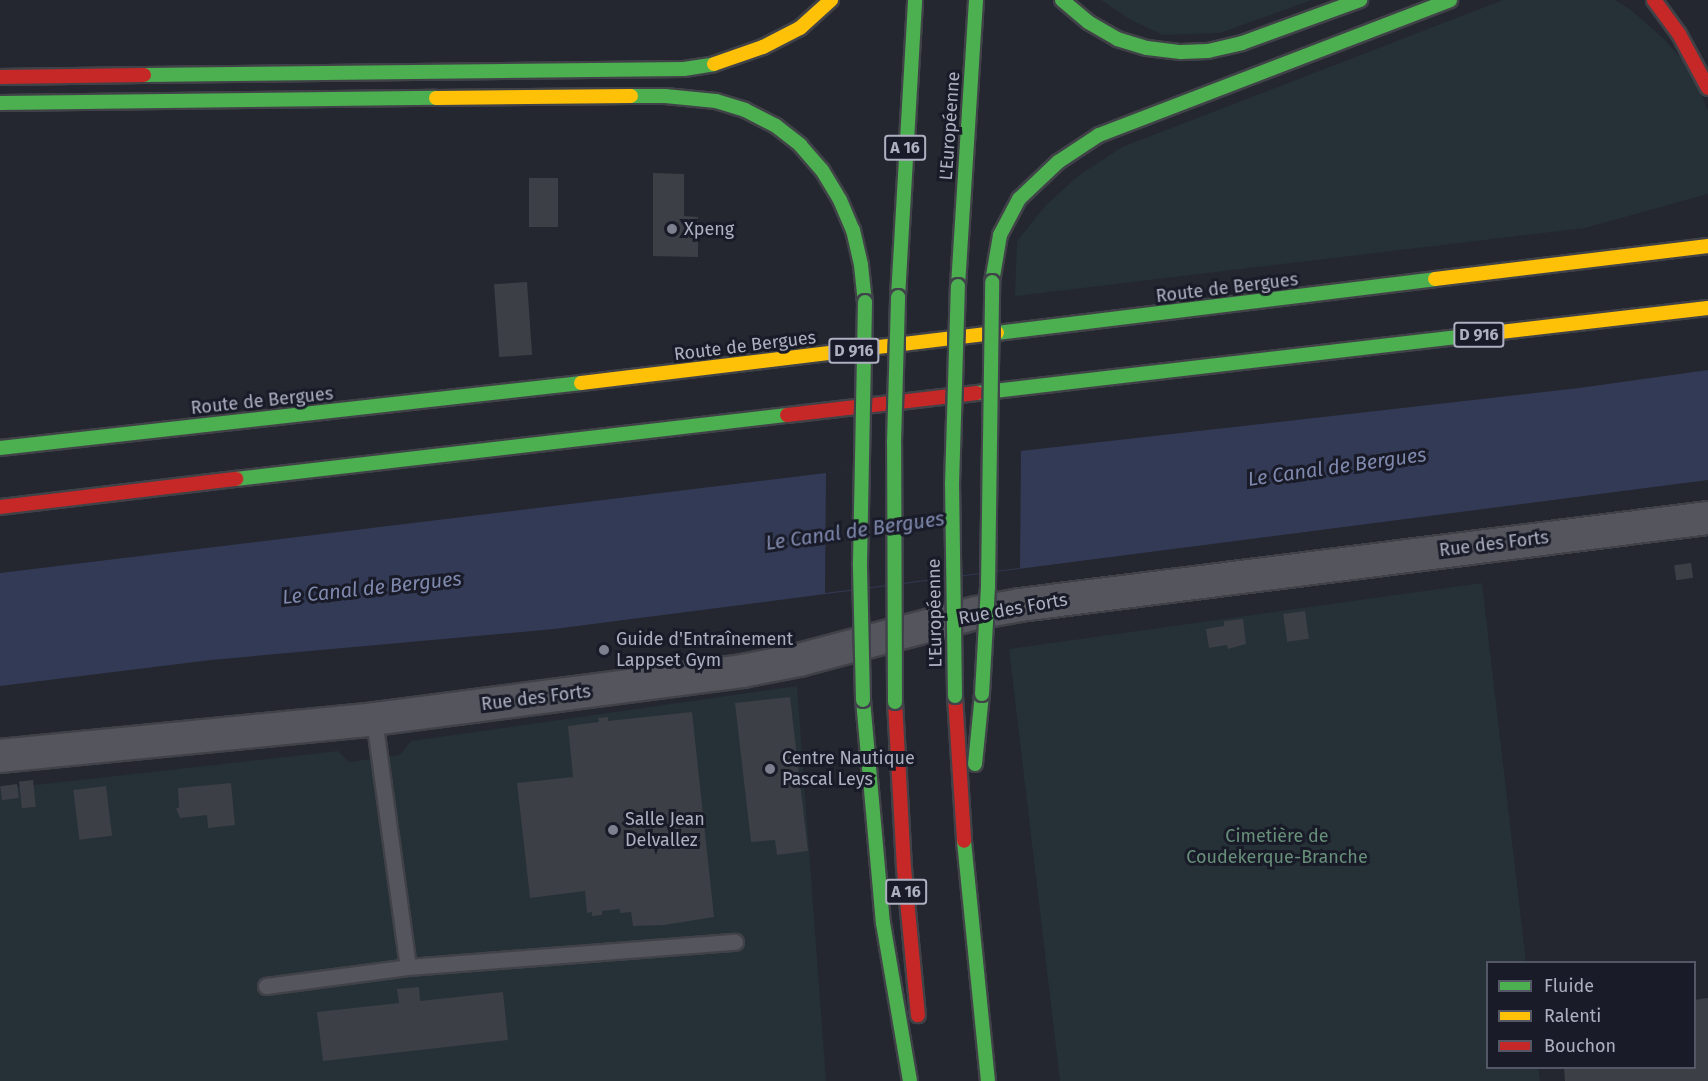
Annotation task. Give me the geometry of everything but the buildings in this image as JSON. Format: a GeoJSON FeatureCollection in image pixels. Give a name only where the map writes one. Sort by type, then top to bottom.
{"type":"FeatureCollection","features":[{"type":"Feature","properties":{"kind":"main road"},"geometry":{"type":"LineString","coordinates":[[0,77],[684,69],[723,63],[763,47],[800,28],[831,0]]}},
{"type":"Feature","properties":{"kind":"main road","name":"A 16"},"geometry":{"type":"LineString","coordinates":[[915,0],[898,297],[894,442],[895,702],[904,868],[918,1024]]}},
{"type":"Feature","properties":{"kind":"main road","name":"L'Européenne"},"geometry":{"type":"LineString","coordinates":[[976,0],[958,286],[952,485],[955,696],[966,868],[988,1081]]}},
{"type":"Feature","properties":{"kind":"main road"},"geometry":{"type":"LineString","coordinates":[[1062,0],[1088,22],[1117,39],[1147,48],[1181,52],[1216,49],[1250,41],[1360,0]]}},
{"type":"Feature","properties":{"kind":"main road"},"geometry":{"type":"LineString","coordinates":[[966,868],[982,694],[988,585],[992,282],[1000,235],[1019,199],[1045,173],[1092,139],[1132,121],[1450,0]]}},
{"type":"Feature","properties":{"kind":"main road"},"geometry":{"type":"LineString","coordinates":[[1654,0],[1679,33],[1708,88]]}},
{"type":"Feature","properties":{"kind":"main road"},"geometry":{"type":"LineString","coordinates":[[0,104],[665,96],[716,101],[745,110],[776,126],[800,145],[822,170],[840,200],[853,230],[861,265],[865,302],[860,563],[863,700],[883,923],[910,1081]]}},
{"type":"Feature","properties":{"kind":"main road","name":"Route de Bergues"},"geometry":{"type":"LineString","coordinates":[[0,448],[693,370],[1708,246]]}},
{"type":"Feature","properties":{"kind":"main road","name":"D 916"},"geometry":{"type":"LineString","coordinates":[[0,507],[1708,308]]}},
{"type":"Feature","properties":{"kind":"street","name":"Rue des Forts"},"geometry":{"type":"LineString","coordinates":[[0,756],[374,719],[742,671],[799,660],[976,613],[1020,605],[1700,519]]}},
{"type":"Feature","properties":{"kind":"lane"},"geometry":{"type":"LineString","coordinates":[[374,719],[408,967]]}},
{"type":"Feature","properties":{"kind":"lane"},"geometry":{"type":"LineString","coordinates":[[266,986],[408,967],[735,942]]}},
{"type":"Feature","properties":{"kind":"green space"},"geometry":{"type":"Polygon","coordinates":[[[1101,0],[1312,0],[1220,33],[1163,35],[1131,20],[1101,0]]]}},
{"type":"Feature","properties":{"kind":"green space"},"geometry":{"type":"Polygon","coordinates":[[[1503,0],[1615,0],[1631,10],[1663,38],[1691,70],[1708,111],[1708,194],[1585,228],[1015,296],[1017,241],[1046,205],[1078,176],[1122,147],[1503,0]]]}},
{"type":"Feature","properties":{"kind":"green space","name":"Cimetière de Coudekerque-Branche"},"geometry":{"type":"Polygon","coordinates":[[[1482,583],[1526,961],[1486,961],[1486,1069],[1538,1069],[1540,1081],[1060,1081],[1009,649],[1482,583]]]}},
{"type":"Feature","properties":{"kind":"green space"},"geometry":{"type":"Polygon","coordinates":[[[797,686],[826,1081],[0,1081],[0,789],[338,751],[349,762],[400,755],[411,741],[797,686]]]}},
{"type":"Feature","properties":{"kind":"water","name":"Le Canal de Bergues"},"geometry":{"type":"Polygon","coordinates":[[[1708,370],[1708,480],[554,629],[211,660],[0,686],[0,573],[826,473],[1579,388],[1708,370]]]}},
{"type":"Feature","properties":{"kind":"pier"},"geometry":{"type":"Polygon","coordinates":[[[1021,450],[1020,568],[825,593],[826,473],[1021,450]]]}},
{"type":"Feature","properties":{"kind":"traffic: fast"},"geometry":{"type":"LineString","coordinates":[[898,297],[915,0]]}},
{"type":"Feature","properties":{"kind":"traffic: fast"},"geometry":{"type":"LineString","coordinates":[[958,286],[976,0]]}},
{"type":"Feature","properties":{"kind":"traffic: fast"},"geometry":{"type":"LineString","coordinates":[[1062,0],[1088,22],[1117,39],[1147,48],[1181,52],[1208,51],[1242,43],[1360,0]]}},
{"type":"Feature","properties":{"kind":"traffic: fast"},"geometry":{"type":"LineString","coordinates":[[992,282],[1000,235],[1019,199],[1058,162],[1099,135],[1450,0]]}},
{"type":"Feature","properties":{"kind":"traffic: fast"},"geometry":{"type":"LineString","coordinates":[[144,75],[684,69],[714,64]]}},
{"type":"Feature","properties":{"kind":"traffic: fast"},"geometry":{"type":"LineString","coordinates":[[631,96],[665,96],[716,101],[745,110],[776,126],[800,145],[822,170],[840,200],[853,230],[861,265],[865,302]]}},
{"type":"Feature","properties":{"kind":"traffic: fast"},"geometry":{"type":"LineString","coordinates":[[0,103],[436,98]]}},
{"type":"Feature","properties":{"kind":"traffic: fast"},"geometry":{"type":"LineString","coordinates":[[997,333],[1435,279]]}},
{"type":"Feature","properties":{"kind":"traffic: fast"},"geometry":{"type":"LineString","coordinates":[[982,694],[988,585],[992,282]]}},
{"type":"Feature","properties":{"kind":"traffic: fast"},"geometry":{"type":"LineString","coordinates":[[955,696],[952,485],[958,286]]}},
{"type":"Feature","properties":{"kind":"traffic: fast"},"geometry":{"type":"LineString","coordinates":[[895,702],[894,443],[898,297]]}},
{"type":"Feature","properties":{"kind":"traffic: fast"},"geometry":{"type":"LineString","coordinates":[[863,700],[860,563],[865,302]]}},
{"type":"Feature","properties":{"kind":"traffic: fast"},"geometry":{"type":"LineString","coordinates":[[977,393],[1483,334]]}},
{"type":"Feature","properties":{"kind":"traffic: fast"},"geometry":{"type":"LineString","coordinates":[[0,448],[581,383]]}},
{"type":"Feature","properties":{"kind":"traffic: fast"},"geometry":{"type":"LineString","coordinates":[[236,479],[787,415]]}},
{"type":"Feature","properties":{"kind":"traffic: fast"},"geometry":{"type":"LineString","coordinates":[[975,764],[982,694]]}},
{"type":"Feature","properties":{"kind":"traffic: fast"},"geometry":{"type":"LineString","coordinates":[[863,700],[883,923],[910,1081]]}},
{"type":"Feature","properties":{"kind":"traffic: fast"},"geometry":{"type":"LineString","coordinates":[[964,841],[988,1081]]}},
{"type":"Feature","properties":{"kind":"traffic: slow"},"geometry":{"type":"LineString","coordinates":[[714,64],[763,47],[800,28],[831,0]]}},
{"type":"Feature","properties":{"kind":"traffic: slow"},"geometry":{"type":"LineString","coordinates":[[436,98],[631,96]]}},
{"type":"Feature","properties":{"kind":"traffic: slow"},"geometry":{"type":"LineString","coordinates":[[1435,279],[1708,246]]}},
{"type":"Feature","properties":{"kind":"traffic: slow"},"geometry":{"type":"LineString","coordinates":[[1483,334],[1708,308]]}},
{"type":"Feature","properties":{"kind":"traffic: slow"},"geometry":{"type":"LineString","coordinates":[[581,383],[997,333]]}},
{"type":"Feature","properties":{"kind":"traffic: jam"},"geometry":{"type":"LineString","coordinates":[[1654,0],[1679,34],[1708,88]]}},
{"type":"Feature","properties":{"kind":"traffic: jam"},"geometry":{"type":"LineString","coordinates":[[0,77],[144,75]]}},
{"type":"Feature","properties":{"kind":"traffic: jam"},"geometry":{"type":"LineString","coordinates":[[787,415],[977,393]]}},
{"type":"Feature","properties":{"kind":"traffic: jam"},"geometry":{"type":"LineString","coordinates":[[0,507],[236,479]]}},
{"type":"Feature","properties":{"kind":"traffic: jam"},"geometry":{"type":"LineString","coordinates":[[955,696],[964,841]]}},
{"type":"Feature","properties":{"kind":"traffic: jam"},"geometry":{"type":"LineString","coordinates":[[895,702],[904,868],[918,1015]]}},
{"type":"Feature","properties":{"kind":"place","name":"Xpeng"},"geometry":{"type":"Point","coordinates":[672,229]}},
{"type":"Feature","properties":{"kind":"place","name":"Guide d'Entraînement Lappset Gym"},"geometry":{"type":"Point","coordinates":[604,650]}},
{"type":"Feature","properties":{"kind":"place","name":"Centre Nautique Pascal Leys"},"geometry":{"type":"Point","coordinates":[770,769]}},
{"type":"Feature","properties":{"kind":"place","name":"Salle Jean Delvallez"},"geometry":{"type":"Point","coordinates":[613,830]}}]}
